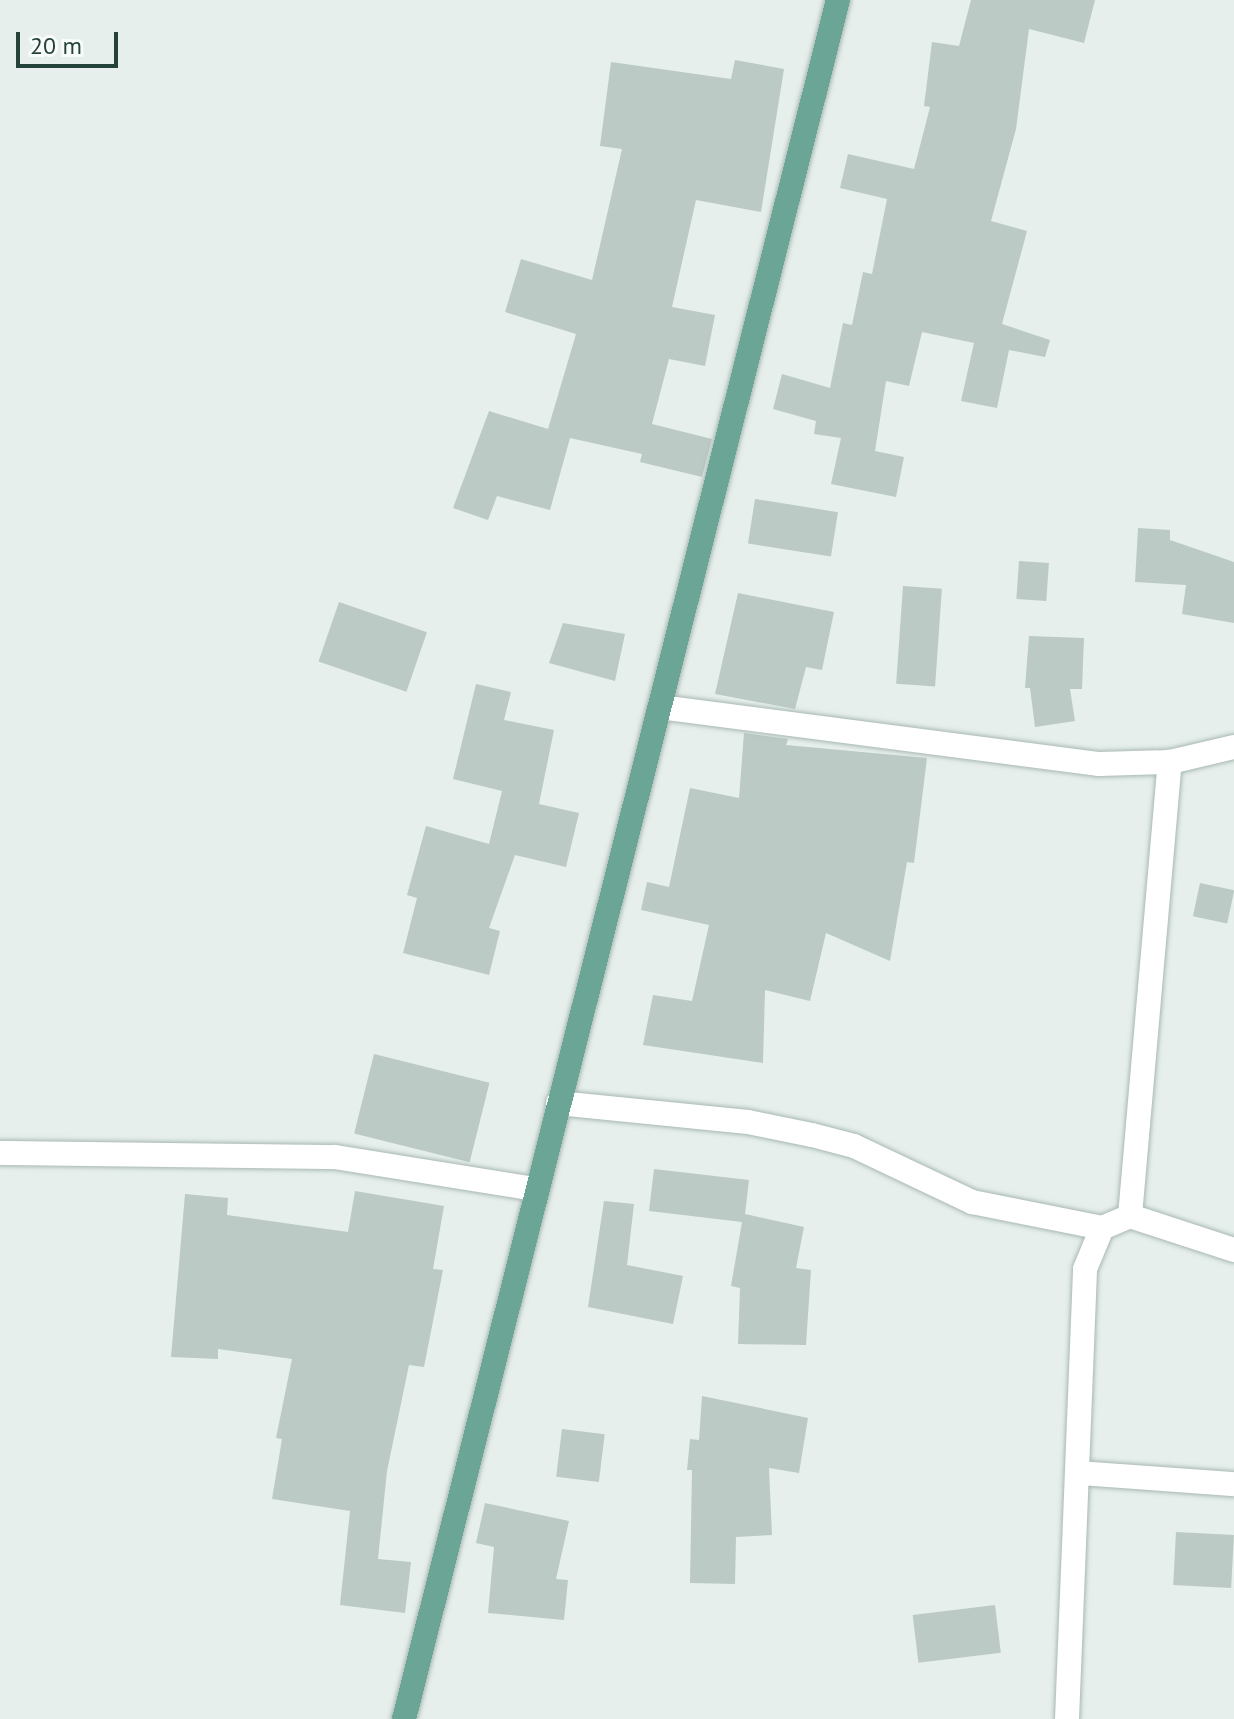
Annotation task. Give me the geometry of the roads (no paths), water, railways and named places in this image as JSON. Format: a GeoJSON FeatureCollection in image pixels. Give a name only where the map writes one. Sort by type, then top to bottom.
{"type":"FeatureCollection","features":[{"type":"Feature","properties":{"kind":"main road"},"geometry":{"type":"LineString","coordinates":[[404,1719],[535,1189],[838,0]]}},
{"type":"Feature","properties":{"kind":"street"},"geometry":{"type":"LineString","coordinates":[[660,707],[1099,764],[1170,762],[1234,747]]}},
{"type":"Feature","properties":{"kind":"street"},"geometry":{"type":"LineString","coordinates":[[1130,1216],[1170,762]]}},
{"type":"Feature","properties":{"kind":"street"},"geometry":{"type":"LineString","coordinates":[[558,1103],[748,1122],[812,1135],[854,1146],[972,1202],[1102,1228],[1130,1216],[1234,1250]]}},
{"type":"Feature","properties":{"kind":"street"},"geometry":{"type":"LineString","coordinates":[[0,1153],[335,1157],[535,1189]]}},
{"type":"Feature","properties":{"kind":"street"},"geometry":{"type":"LineString","coordinates":[[1067,1719],[1085,1269],[1102,1228]]}},
{"type":"Feature","properties":{"kind":"street"},"geometry":{"type":"LineString","coordinates":[[1079,1473],[1234,1484]]}}]}
